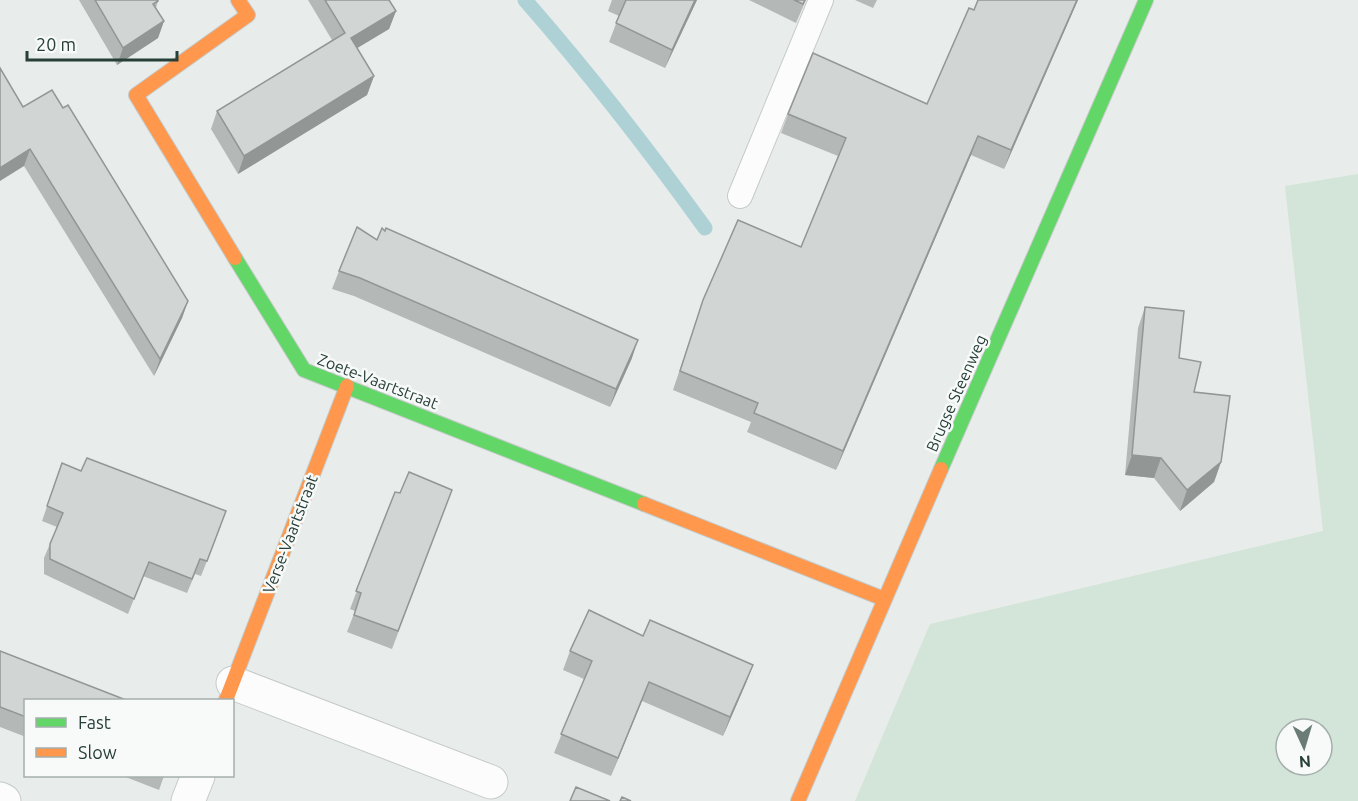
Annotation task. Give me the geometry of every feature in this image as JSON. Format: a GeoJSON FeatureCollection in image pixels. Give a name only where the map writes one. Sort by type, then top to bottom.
{"type":"FeatureCollection","features":[{"type":"Feature","properties":{"kind":"street","name":"Zoete-Vaartstraat"},"geometry":{"type":"LineString","coordinates":[[238,0],[248,15],[136,95],[304,370],[884,599]]}},
{"type":"Feature","properties":{"kind":"street","name":"Brugse Steenweg"},"geometry":{"type":"LineString","coordinates":[[798,801],[1146,0]]}},
{"type":"Feature","properties":{"kind":"street","name":"Verse-Vaartstraat"},"geometry":{"type":"LineString","coordinates":[[347,386],[230,692],[491,782]]}},
{"type":"Feature","properties":{"kind":"street"},"geometry":{"type":"LineString","coordinates":[[188,801],[198,777]]}},
{"type":"Feature","properties":{"kind":"street"},"geometry":{"type":"LineString","coordinates":[[0,799],[4,801]]}},
{"type":"Feature","properties":{"kind":"lane"},"geometry":{"type":"LineString","coordinates":[[740,196],[821,0]]}},
{"type":"Feature","properties":{"kind":"green space"},"geometry":{"type":"Polygon","coordinates":[[[1358,174],[1358,801],[855,801],[930,624],[1323,531],[1285,186],[1358,174]]]}},
{"type":"Feature","properties":{"kind":"building"},"geometry":{"type":"Polygon","coordinates":[[[95,0],[158,0],[153,4],[164,21],[123,48],[95,0]]]}},
{"type":"Feature","properties":{"kind":"building"},"geometry":{"type":"Polygon","coordinates":[[[325,0],[389,0],[396,11],[351,38],[374,76],[244,156],[217,111],[345,33],[325,0]]]}},
{"type":"Feature","properties":{"kind":"building"},"geometry":{"type":"Polygon","coordinates":[[[626,0],[695,0],[672,50],[616,23],[626,0]]]}},
{"type":"Feature","properties":{"kind":"building"},"geometry":{"type":"Polygon","coordinates":[[[978,0],[1077,0],[1011,150],[978,136],[843,451],[754,413],[758,403],[680,371],[703,300],[738,220],[801,247],[846,138],[788,114],[813,53],[927,104],[969,8],[974,10],[978,0]]]}},
{"type":"Feature","properties":{"kind":"building"},"geometry":{"type":"Polygon","coordinates":[[[0,68],[23,107],[52,90],[63,108],[68,105],[188,301],[160,359],[30,149],[0,168],[0,68]]]}},
{"type":"Feature","properties":{"kind":"building"},"geometry":{"type":"Polygon","coordinates":[[[357,227],[377,240],[382,228],[385,231],[386,228],[638,340],[616,389],[339,271],[357,227]]]}},
{"type":"Feature","properties":{"kind":"building"},"geometry":{"type":"Polygon","coordinates":[[[1145,307],[1184,311],[1179,358],[1201,362],[1194,392],[1230,396],[1221,462],[1187,490],[1161,458],[1132,455],[1145,307]]]}},
{"type":"Feature","properties":{"kind":"building"},"geometry":{"type":"Polygon","coordinates":[[[87,458],[226,511],[207,561],[200,559],[192,579],[149,562],[134,599],[50,559],[50,544],[63,513],[47,506],[62,463],[81,471],[87,458]]]}},
{"type":"Feature","properties":{"kind":"building"},"geometry":{"type":"Polygon","coordinates":[[[409,472],[452,490],[398,631],[354,615],[361,593],[356,591],[395,492],[400,493],[409,472]]]}},
{"type":"Feature","properties":{"kind":"building"},"geometry":{"type":"Polygon","coordinates":[[[589,610],[643,636],[650,620],[753,665],[730,717],[649,682],[618,758],[561,734],[592,661],[570,651],[589,610]]]}},
{"type":"Feature","properties":{"kind":"building"},"geometry":{"type":"Polygon","coordinates":[[[0,651],[123,699],[24,699],[24,716],[0,707],[0,651]]]}},
{"type":"Feature","properties":{"kind":"building"},"geometry":{"type":"Polygon","coordinates":[[[576,787],[610,801],[570,801],[576,787]]]}},
{"type":"Feature","properties":{"kind":"waterway"},"geometry":{"type":"LineString","coordinates":[[525,0],[618,112],[705,228]]}},
{"type":"Feature","properties":{"kind":"traffic: fast"},"geometry":{"type":"LineString","coordinates":[[941,469],[1146,0]]}},
{"type":"Feature","properties":{"kind":"traffic: fast"},"geometry":{"type":"LineString","coordinates":[[235,258],[304,370],[644,504]]}},
{"type":"Feature","properties":{"kind":"traffic: slow"},"geometry":{"type":"LineString","coordinates":[[235,258],[136,95],[248,15],[238,0]]}},
{"type":"Feature","properties":{"kind":"traffic: slow"},"geometry":{"type":"LineString","coordinates":[[226,699],[347,386]]}},
{"type":"Feature","properties":{"kind":"traffic: slow"},"geometry":{"type":"LineString","coordinates":[[798,801],[941,469]]}},
{"type":"Feature","properties":{"kind":"traffic: slow"},"geometry":{"type":"LineString","coordinates":[[644,504],[884,599]]}}]}
